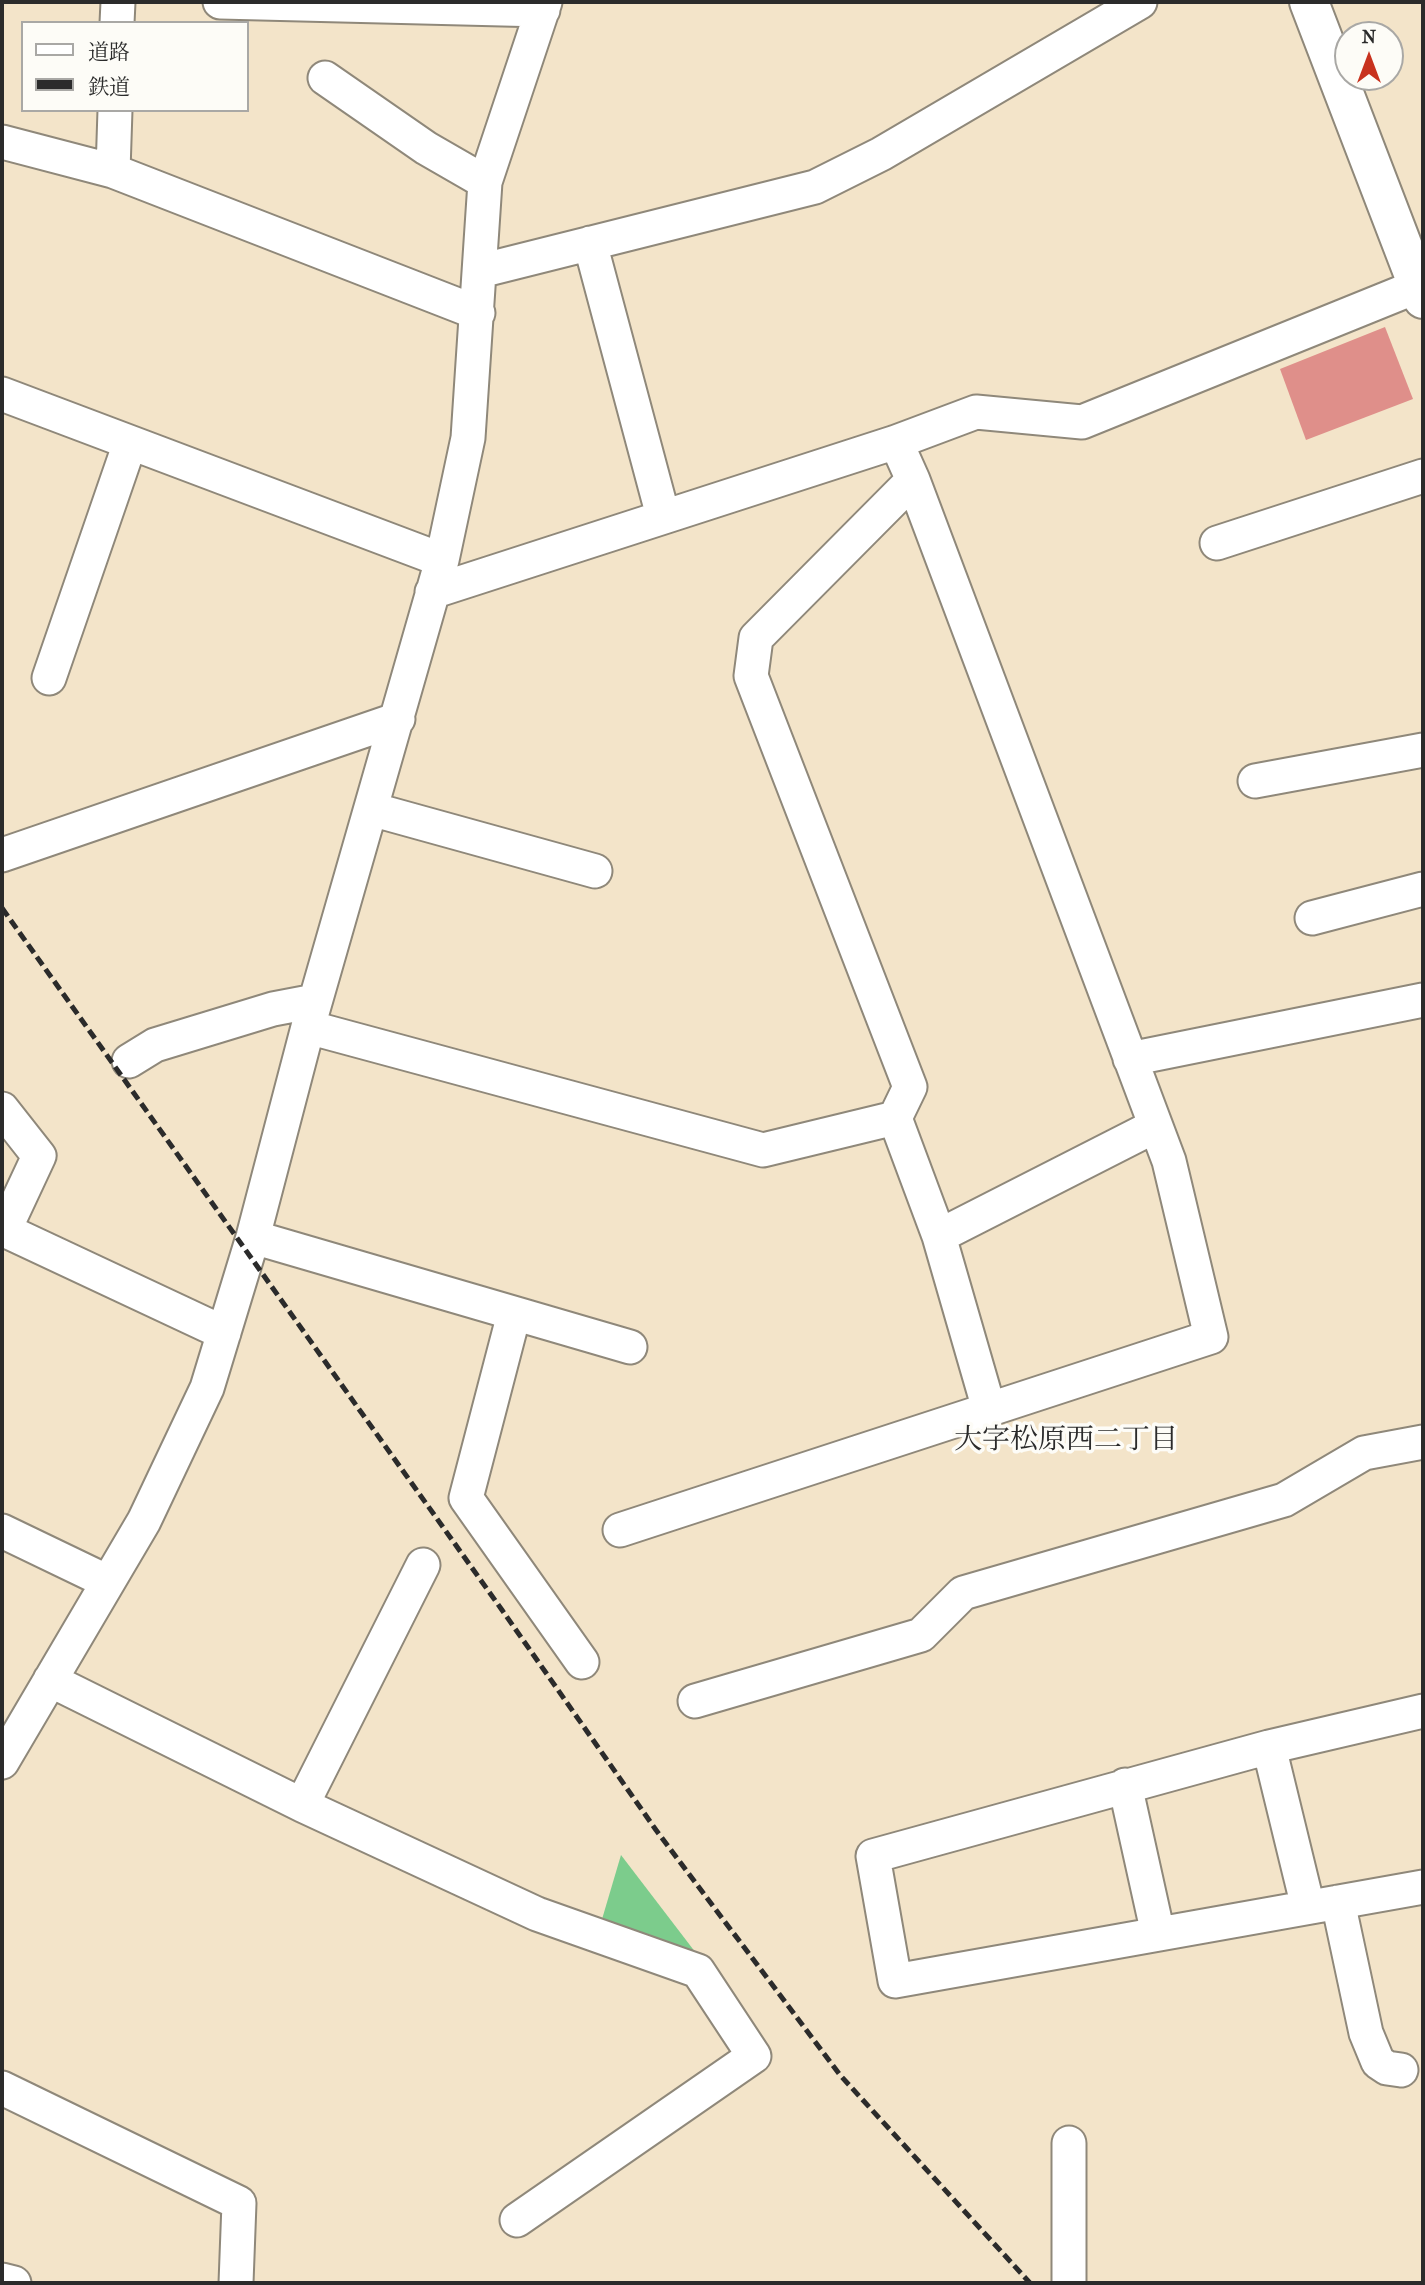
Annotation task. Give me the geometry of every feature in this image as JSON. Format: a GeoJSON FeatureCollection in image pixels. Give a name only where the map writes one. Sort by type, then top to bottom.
{"type":"FeatureCollection","features":[{"type":"Feature","properties":{"kind":"main road"},"geometry":{"type":"LineString","coordinates":[[1309,2],[1421,292]]}},
{"type":"Feature","properties":{"kind":"street"},"geometry":{"type":"LineString","coordinates":[[117,2],[117,21]]}},
{"type":"Feature","properties":{"kind":"street"},"geometry":{"type":"LineString","coordinates":[[2,1762],[144,1521],[201,1400],[224,1333],[442,560],[468,438],[485,182],[544,6],[220,2]]}},
{"type":"Feature","properties":{"kind":"street"},"geometry":{"type":"LineString","coordinates":[[480,271],[815,187],[881,154],[1140,2]]}},
{"type":"Feature","properties":{"kind":"street"},"geometry":{"type":"LineString","coordinates":[[325,78],[426,148],[485,182]]}},
{"type":"Feature","properties":{"kind":"street"},"geometry":{"type":"LineString","coordinates":[[113,172],[114,112]]}},
{"type":"Feature","properties":{"kind":"street"},"geometry":{"type":"LineString","coordinates":[[2,142],[113,172],[478,313]]}},
{"type":"Feature","properties":{"kind":"street"},"geometry":{"type":"LineString","coordinates":[[590,243],[663,516]]}},
{"type":"Feature","properties":{"kind":"street"},"geometry":{"type":"LineString","coordinates":[[432,592],[896,442],[976,412],[1082,422],[1421,292]]}},
{"type":"Feature","properties":{"kind":"street"},"geometry":{"type":"LineString","coordinates":[[2,394],[442,560]]}},
{"type":"Feature","properties":{"kind":"street"},"geometry":{"type":"LineString","coordinates":[[620,1530],[1211,1336],[1169,1161],[913,480],[896,442]]}},
{"type":"Feature","properties":{"kind":"street"},"geometry":{"type":"LineString","coordinates":[[49,678],[130,443]]}},
{"type":"Feature","properties":{"kind":"street"},"geometry":{"type":"LineString","coordinates":[[1217,543],[1423,475]]}},
{"type":"Feature","properties":{"kind":"street"},"geometry":{"type":"LineString","coordinates":[[913,480],[756,638],[751,676],[910,1087],[895,1118],[939,1236],[989,1409]]}},
{"type":"Feature","properties":{"kind":"street"},"geometry":{"type":"LineString","coordinates":[[2,855],[398,719]]}},
{"type":"Feature","properties":{"kind":"street"},"geometry":{"type":"LineString","coordinates":[[1255,780],[1423,750]]}},
{"type":"Feature","properties":{"kind":"street"},"geometry":{"type":"LineString","coordinates":[[371,808],[595,871]]}},
{"type":"Feature","properties":{"kind":"street"},"geometry":{"type":"LineString","coordinates":[[1312,918],[1423,889]]}},
{"type":"Feature","properties":{"kind":"street"},"geometry":{"type":"LineString","coordinates":[[1130,1059],[1423,1000]]}},
{"type":"Feature","properties":{"kind":"street"},"geometry":{"type":"LineString","coordinates":[[129,1061],[155,1045],[274,1009],[312,1014],[763,1150],[895,1118]]}},
{"type":"Feature","properties":{"kind":"street"},"geometry":{"type":"LineString","coordinates":[[2,1109],[39,1156],[3,1230],[224,1333]]}},
{"type":"Feature","properties":{"kind":"street"},"geometry":{"type":"LineString","coordinates":[[939,1236],[1155,1126]]}},
{"type":"Feature","properties":{"kind":"street"},"geometry":{"type":"LineString","coordinates":[[253,1237],[629,1346]]}},
{"type":"Feature","properties":{"kind":"street"},"geometry":{"type":"LineString","coordinates":[[514,1314],[466,1498],[582,1662]]}},
{"type":"Feature","properties":{"kind":"street"},"geometry":{"type":"LineString","coordinates":[[695,1701],[921,1634],[963,1593],[1284,1500],[1364,1453],[1423,1442]]}},
{"type":"Feature","properties":{"kind":"street"},"geometry":{"type":"LineString","coordinates":[[2,1531],[108,1582]]}},
{"type":"Feature","properties":{"kind":"street"},"geometry":{"type":"LineString","coordinates":[[302,1805],[423,1565]]}},
{"type":"Feature","properties":{"kind":"street"},"geometry":{"type":"LineString","coordinates":[[50,1680],[302,1805],[537,1914],[698,1970],[754,2056],[517,2220]]}},
{"type":"Feature","properties":{"kind":"street"},"geometry":{"type":"LineString","coordinates":[[1423,1711],[1269,1747],[873,1856],[895,1981],[1423,1887]]}},
{"type":"Feature","properties":{"kind":"street"},"geometry":{"type":"LineString","coordinates":[[1269,1747],[1366,2034],[1378,2062],[1387,2068],[1401,2070]]}},
{"type":"Feature","properties":{"kind":"street"},"geometry":{"type":"LineString","coordinates":[[1125,1785],[1158,1934]]}},
{"type":"Feature","properties":{"kind":"street"},"geometry":{"type":"LineString","coordinates":[[2,2088],[239,2203],[236,2283]]}},
{"type":"Feature","properties":{"kind":"street"},"geometry":{"type":"LineString","coordinates":[[1069,2143],[1069,2283]]}},
{"type":"Feature","properties":{"kind":"street"},"geometry":{"type":"LineString","coordinates":[[2,2280],[14,2283]]}},
{"type":"Feature","properties":{"kind":"green space"},"geometry":{"type":"Polygon","coordinates":[[[621,1855],[699,1957],[600,1926],[621,1855]]]}},
{"type":"Feature","properties":{"kind":"building"},"geometry":{"type":"Polygon","coordinates":[[[1385,327],[1413,399],[1306,440],[1280,369],[1385,327]]]}},
{"type":"Feature","properties":{"kind":"railway"},"geometry":{"type":"LineString","coordinates":[[2,908],[656,1830],[840,2075],[1030,2283]]}},
{"type":"Feature","properties":{"kind":"district","name":"大字松原西二丁目"},"geometry":{"type":"Point","coordinates":[1066,1441]}}]}
